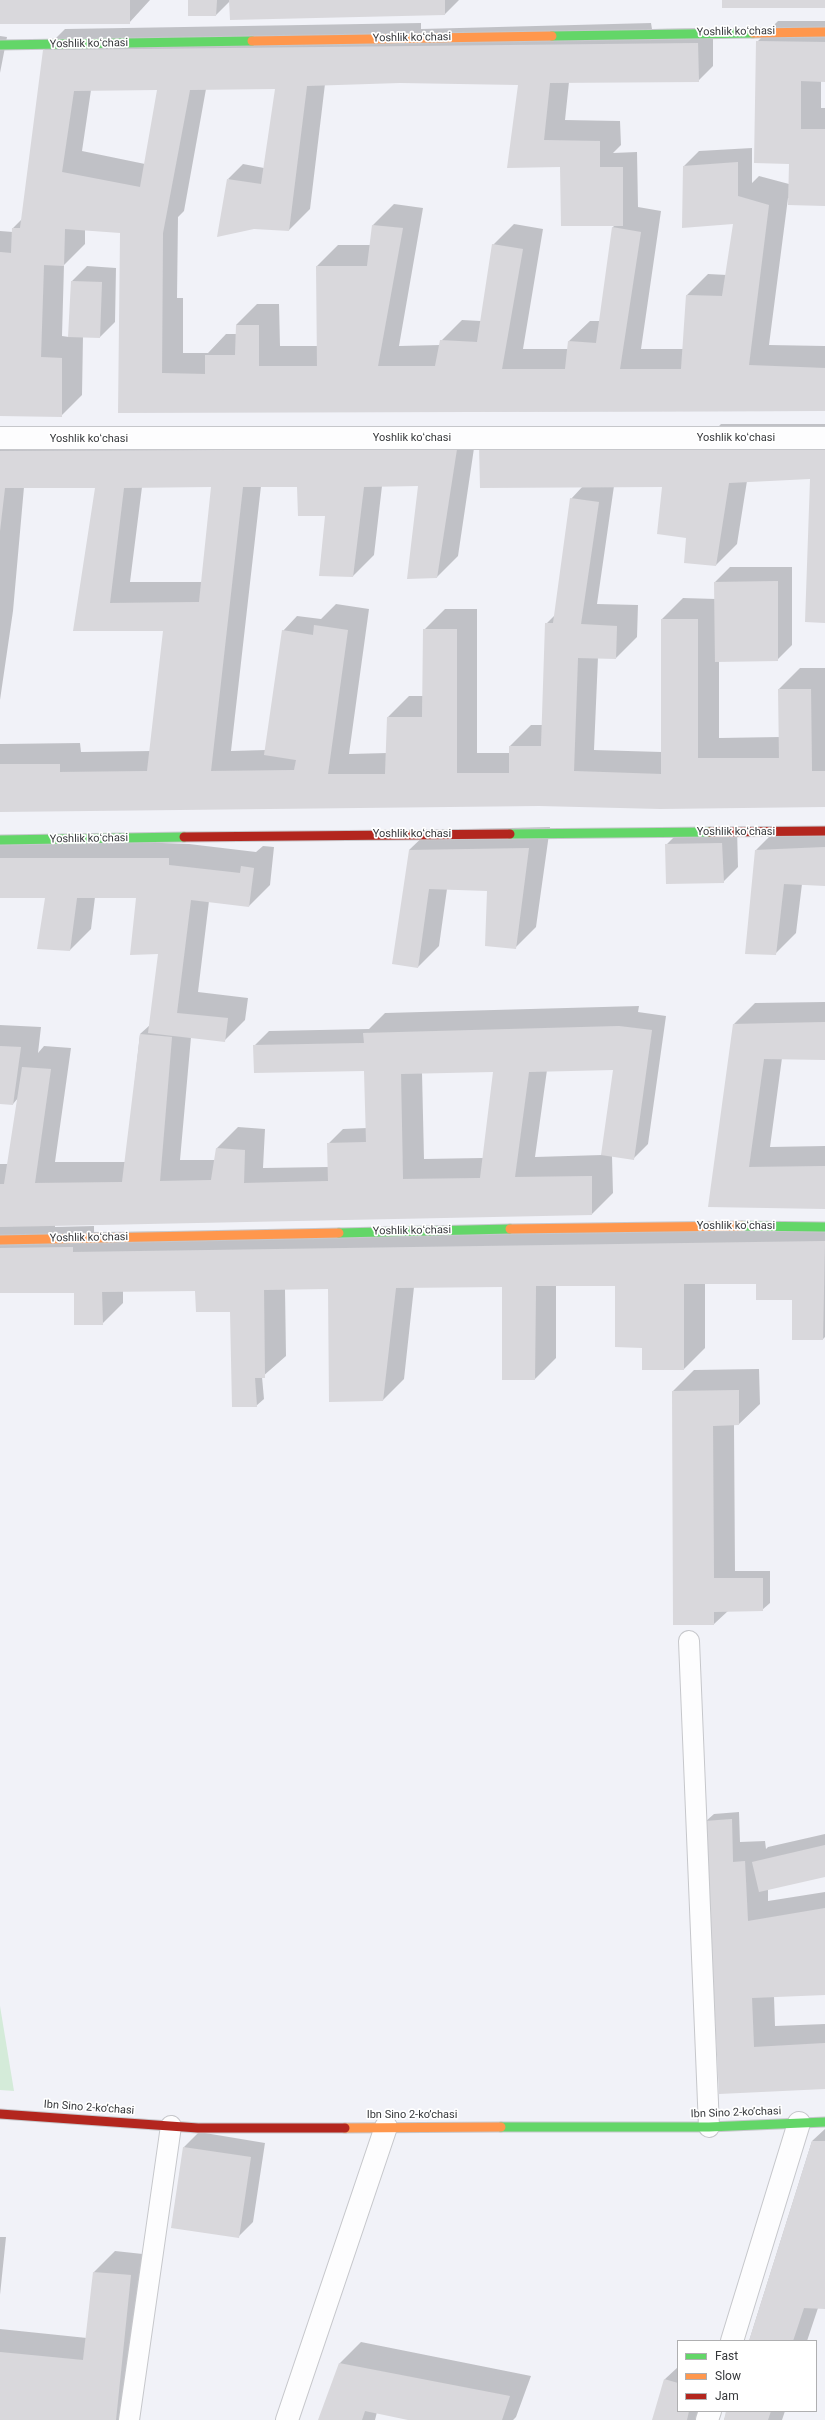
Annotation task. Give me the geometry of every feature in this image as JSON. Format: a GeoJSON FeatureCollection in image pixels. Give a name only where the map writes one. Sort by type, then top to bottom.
{"type":"FeatureCollection","features":[{"type":"Feature","properties":{"kind":"street","name":"Yoshlik koʻchasi"},"geometry":{"type":"LineString","coordinates":[[0,45],[825,32]]}},
{"type":"Feature","properties":{"kind":"street","name":"Yoshlik koʻchasi"},"geometry":{"type":"LineString","coordinates":[[0,438],[825,438]]}},
{"type":"Feature","properties":{"kind":"street","name":"Yoshlik koʻchasi"},"geometry":{"type":"LineString","coordinates":[[0,840],[825,831]]}},
{"type":"Feature","properties":{"kind":"street","name":"Yoshlik koʻchasi"},"geometry":{"type":"LineString","coordinates":[[0,1240],[678,1226],[825,1227]]}},
{"type":"Feature","properties":{"kind":"street","name":"Ibn Sino 2-koʼchasi"},"geometry":{"type":"LineString","coordinates":[[0,2114],[198,2128],[709,2127],[825,2122]]}},
{"type":"Feature","properties":{"kind":"street"},"geometry":{"type":"LineString","coordinates":[[732,2340],[799,2123]]}},
{"type":"Feature","properties":{"kind":"street"},"geometry":{"type":"LineString","coordinates":[[287,2420],[386,2128]]}},
{"type":"Feature","properties":{"kind":"lane"},"geometry":{"type":"LineString","coordinates":[[689,1640],[709,2127]]}},
{"type":"Feature","properties":{"kind":"lane"},"geometry":{"type":"LineString","coordinates":[[129,2420],[171,2126]]}},
{"type":"Feature","properties":{"kind":"green space"},"geometry":{"type":"Polygon","coordinates":[[[0,2006],[14,2091],[0,2090],[0,2006]]]}},
{"type":"Feature","properties":{"kind":"building"},"geometry":{"type":"Polygon","coordinates":[[[0,0],[130,0],[130,24],[0,24],[0,0]]]}},
{"type":"Feature","properties":{"kind":"building"},"geometry":{"type":"Polygon","coordinates":[[[188,0],[217,0],[216,16],[188,16],[188,0]]]}},
{"type":"Feature","properties":{"kind":"building"},"geometry":{"type":"Polygon","coordinates":[[[229,0],[445,0],[445,15],[230,20],[229,0]]]}},
{"type":"Feature","properties":{"kind":"building"},"geometry":{"type":"Polygon","coordinates":[[[722,0],[825,0],[825,8],[722,8],[722,0]]]}},
{"type":"Feature","properties":{"kind":"building"},"geometry":{"type":"Polygon","coordinates":[[[756,41],[825,42],[825,82],[801,81],[801,129],[825,129],[825,206],[788,205],[789,164],[754,163],[756,41]]]}},
{"type":"Feature","properties":{"kind":"building"},"geometry":{"type":"Polygon","coordinates":[[[698,43],[699,82],[550,83],[544,140],[600,141],[600,167],[623,167],[623,226],[561,226],[560,167],[507,168],[518,85],[400,83],[307,86],[289,231],[254,229],[217,237],[227,179],[261,184],[275,89],[190,90],[163,233],[162,373],[205,374],[205,355],[235,355],[236,325],[259,325],[259,366],[317,366],[316,266],[367,266],[372,225],[403,228],[378,366],[435,366],[440,340],[477,342],[492,244],[523,249],[502,369],[565,369],[568,341],[596,343],[612,227],[641,232],[620,369],[681,369],[686,295],[722,296],[733,224],[682,228],[683,166],[738,162],[738,196],[769,205],[749,365],[825,368],[825,411],[118,413],[120,233],[65,229],[64,266],[44,265],[41,357],[62,358],[62,417],[0,416],[0,252],[11,253],[12,228],[20,228],[43,50],[698,43]],[[157,90],[74,91],[62,172],[140,187],[157,90]]]}},
{"type":"Feature","properties":{"kind":"building"},"geometry":{"type":"Polygon","coordinates":[[[71,281],[102,282],[100,338],[68,337],[71,281]]]}},
{"type":"Feature","properties":{"kind":"building"},"geometry":{"type":"Polygon","coordinates":[[[825,443],[825,623],[805,622],[810,479],[729,483],[716,566],[684,563],[686,538],[657,534],[662,487],[480,488],[479,446],[825,443]]]}},
{"type":"Feature","properties":{"kind":"building"},"geometry":{"type":"Polygon","coordinates":[[[457,449],[437,578],[407,579],[418,486],[364,487],[353,577],[319,576],[325,516],[298,516],[297,487],[243,487],[211,771],[294,770],[296,760],[264,755],[282,630],[313,635],[314,625],[348,630],[328,774],[385,774],[387,717],[422,717],[423,629],[457,629],[457,773],[509,773],[509,746],[541,746],[545,623],[553,623],[570,498],[599,502],[581,624],[617,626],[616,659],[578,658],[574,771],[661,774],[661,619],[698,619],[698,758],[779,758],[778,689],[811,689],[812,771],[825,771],[825,807],[660,809],[539,806],[0,812],[0,764],[60,764],[60,772],[147,771],[163,631],[73,631],[95,488],[5,488],[0,531],[0,451],[457,449]],[[211,487],[124,488],[110,603],[199,602],[211,487]]]}},
{"type":"Feature","properties":{"kind":"building"},"geometry":{"type":"Polygon","coordinates":[[[778,581],[778,661],[715,662],[714,582],[778,581]]]}},
{"type":"Feature","properties":{"kind":"building"},"geometry":{"type":"Polygon","coordinates":[[[722,843],[724,883],[666,884],[665,844],[722,843]]]}},
{"type":"Feature","properties":{"kind":"building"},"geometry":{"type":"Polygon","coordinates":[[[825,847],[825,886],[784,884],[776,955],[745,954],[755,850],[825,847]]]}},
{"type":"Feature","properties":{"kind":"building"},"geometry":{"type":"Polygon","coordinates":[[[529,848],[516,949],[485,946],[487,891],[429,889],[418,968],[392,964],[409,850],[529,848]]]}},
{"type":"Feature","properties":{"kind":"building"},"geometry":{"type":"Polygon","coordinates":[[[0,858],[169,858],[169,865],[240,873],[241,866],[254,868],[249,907],[191,900],[177,1013],[228,1018],[225,1042],[148,1033],[158,954],[130,955],[136,898],[77,898],[70,951],[37,949],[45,898],[0,898],[0,858]]]}},
{"type":"Feature","properties":{"kind":"building"},"geometry":{"type":"Polygon","coordinates":[[[825,1022],[825,1060],[764,1059],[749,1167],[825,1166],[825,1209],[708,1207],[733,1024],[825,1022]]]}},
{"type":"Feature","properties":{"kind":"building"},"geometry":{"type":"Polygon","coordinates":[[[619,1026],[652,1030],[634,1160],[601,1155],[613,1070],[529,1072],[515,1177],[592,1176],[592,1215],[0,1227],[0,1184],[4,1184],[22,1067],[51,1069],[35,1183],[122,1182],[140,1034],[172,1037],[160,1181],[211,1180],[216,1148],[245,1150],[244,1183],[328,1181],[327,1143],[366,1142],[364,1071],[254,1073],[253,1045],[364,1043],[363,1033],[619,1026]],[[493,1072],[401,1074],[403,1179],[480,1178],[493,1072]]]}},
{"type":"Feature","properties":{"kind":"building"},"geometry":{"type":"Polygon","coordinates":[[[0,1046],[21,1047],[13,1105],[0,1104],[0,1046]]]}},
{"type":"Feature","properties":{"kind":"building"},"geometry":{"type":"Polygon","coordinates":[[[825,1241],[823,1340],[792,1340],[792,1300],[756,1300],[756,1284],[684,1284],[684,1370],[642,1370],[642,1348],[615,1347],[615,1286],[536,1286],[535,1380],[502,1380],[502,1287],[396,1288],[383,1401],[329,1402],[328,1289],[264,1290],[265,1378],[255,1378],[257,1407],[232,1407],[230,1312],[196,1312],[195,1291],[102,1292],[103,1325],[74,1325],[74,1293],[0,1293],[0,1248],[73,1247],[73,1252],[825,1241]]]}},
{"type":"Feature","properties":{"kind":"building"},"geometry":{"type":"Polygon","coordinates":[[[739,1390],[739,1425],[713,1426],[714,1578],[763,1578],[763,1611],[714,1612],[714,1625],[673,1625],[672,1391],[739,1390]]]}},
{"type":"Feature","properties":{"kind":"building"},"geometry":{"type":"Polygon","coordinates":[[[732,1819],[733,1862],[745,1861],[748,1921],[825,1908],[825,1995],[752,1998],[754,2047],[825,2043],[825,2089],[719,2094],[705,1821],[732,1819]]]}},
{"type":"Feature","properties":{"kind":"building"},"geometry":{"type":"Polygon","coordinates":[[[825,1845],[825,1877],[759,1892],[752,1862],[825,1845]]]}},
{"type":"Feature","properties":{"kind":"building"},"geometry":{"type":"Polygon","coordinates":[[[812,2141],[825,2141],[825,2309],[804,2308],[793,2340],[749,2340],[812,2141]]]}},
{"type":"Feature","properties":{"kind":"building"},"geometry":{"type":"Polygon","coordinates":[[[183,2147],[251,2157],[239,2238],[171,2228],[183,2147]]]}},
{"type":"Feature","properties":{"kind":"building"},"geometry":{"type":"Polygon","coordinates":[[[93,2272],[131,2275],[116,2420],[0,2420],[0,2352],[83,2360],[93,2272]]]}},
{"type":"Feature","properties":{"kind":"building"},"geometry":{"type":"Polygon","coordinates":[[[339,2363],[510,2396],[502,2420],[408,2420],[365,2411],[362,2420],[318,2420],[339,2363]]]}},
{"type":"Feature","properties":{"kind":"building"},"geometry":{"type":"Polygon","coordinates":[[[664,2379],[677,2383],[677,2412],[689,2412],[687,2420],[652,2420],[664,2379]]]}},
{"type":"Feature","properties":{"kind":"building"},"geometry":{"type":"Polygon","coordinates":[[[726,2412],[771,2412],[768,2420],[724,2420],[726,2412]]]}},
{"type":"Feature","properties":{"kind":"traffic: fast"},"geometry":{"type":"LineString","coordinates":[[552,36],[753,33]]}},
{"type":"Feature","properties":{"kind":"traffic: fast"},"geometry":{"type":"LineString","coordinates":[[0,45],[252,41]]}},
{"type":"Feature","properties":{"kind":"traffic: fast"},"geometry":{"type":"LineString","coordinates":[[510,834],[710,832]]}},
{"type":"Feature","properties":{"kind":"traffic: fast"},"geometry":{"type":"LineString","coordinates":[[0,840],[184,837]]}},
{"type":"Feature","properties":{"kind":"traffic: fast"},"geometry":{"type":"LineString","coordinates":[[742,1226],[825,1227]]}},
{"type":"Feature","properties":{"kind":"traffic: fast"},"geometry":{"type":"LineString","coordinates":[[339,1233],[510,1229]]}},
{"type":"Feature","properties":{"kind":"traffic: fast"},"geometry":{"type":"LineString","coordinates":[[501,2127],[709,2127],[825,2122]]}},
{"type":"Feature","properties":{"kind":"traffic: slow"},"geometry":{"type":"LineString","coordinates":[[753,33],[825,32]]}},
{"type":"Feature","properties":{"kind":"traffic: slow"},"geometry":{"type":"LineString","coordinates":[[252,41],[552,36]]}},
{"type":"Feature","properties":{"kind":"traffic: slow"},"geometry":{"type":"LineString","coordinates":[[510,1229],[742,1226]]}},
{"type":"Feature","properties":{"kind":"traffic: slow"},"geometry":{"type":"LineString","coordinates":[[0,1240],[339,1233]]}},
{"type":"Feature","properties":{"kind":"traffic: slow"},"geometry":{"type":"LineString","coordinates":[[345,2128],[501,2127]]}},
{"type":"Feature","properties":{"kind":"traffic: jam"},"geometry":{"type":"LineString","coordinates":[[710,832],[825,831]]}},
{"type":"Feature","properties":{"kind":"traffic: jam"},"geometry":{"type":"LineString","coordinates":[[184,837],[510,834]]}},
{"type":"Feature","properties":{"kind":"traffic: jam"},"geometry":{"type":"LineString","coordinates":[[0,2114],[198,2128],[345,2128]]}}]}
